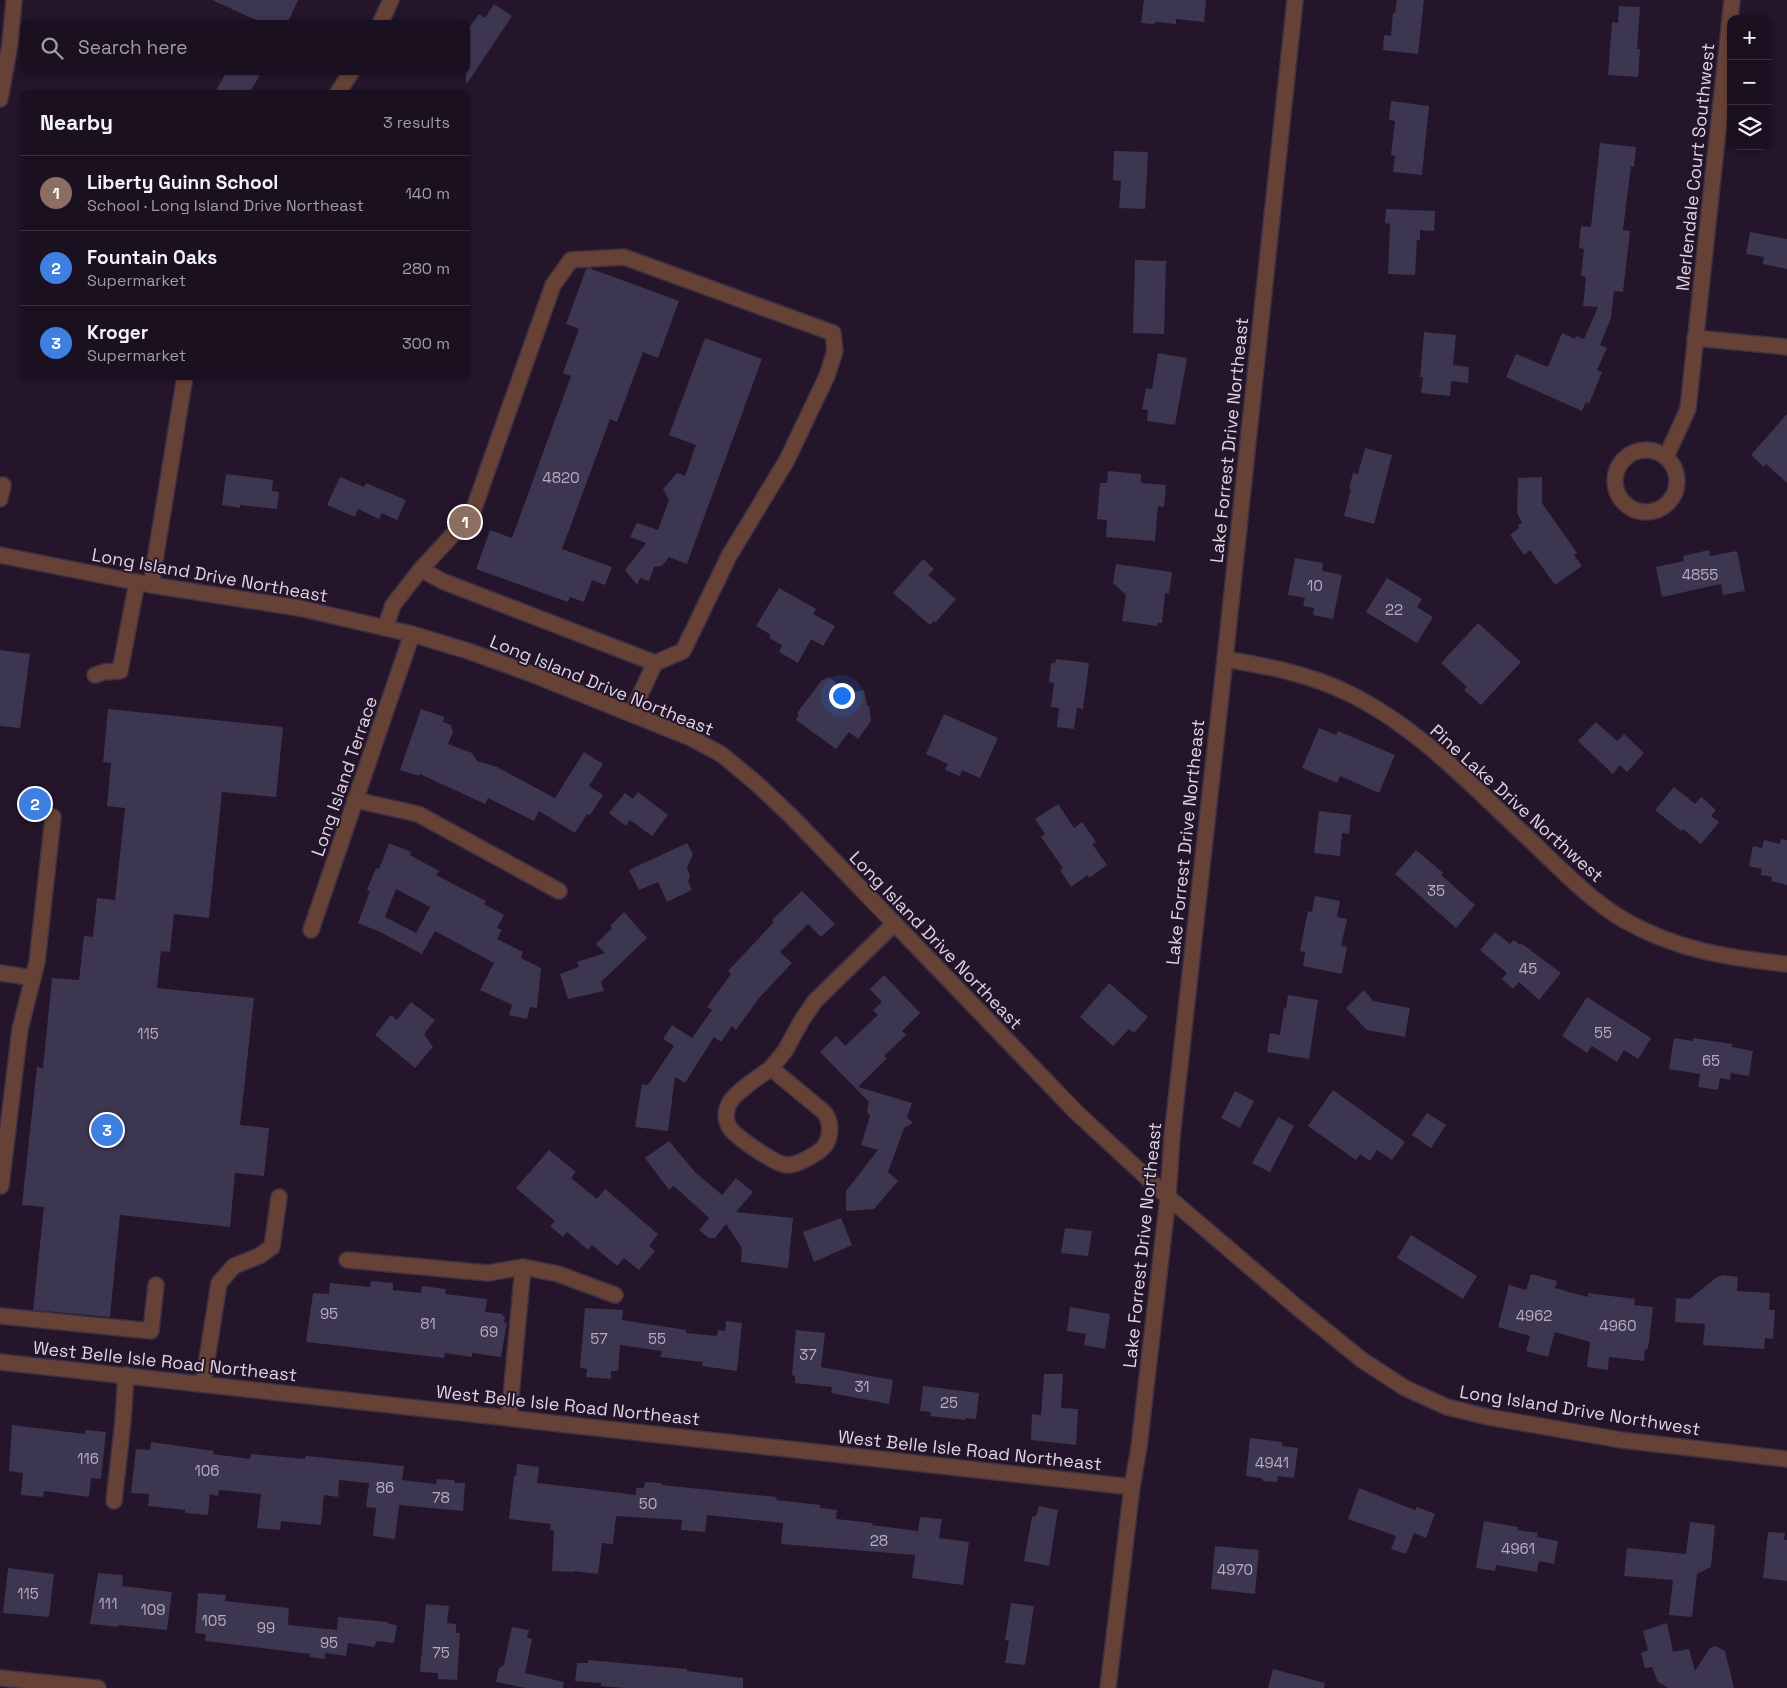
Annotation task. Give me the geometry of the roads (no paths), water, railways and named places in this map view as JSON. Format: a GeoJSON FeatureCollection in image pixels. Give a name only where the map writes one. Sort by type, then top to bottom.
{"type":"FeatureCollection","features":[{"type":"Feature","properties":{"kind":"street"},"geometry":{"type":"LineString","coordinates":[[0,99],[5,44],[14,0]]}},
{"type":"Feature","properties":{"kind":"street"},"geometry":{"type":"LineString","coordinates":[[382,20],[391,0]]}},
{"type":"Feature","properties":{"kind":"street","name":"Lake Forrest Drive Northeast"},"geometry":{"type":"LineString","coordinates":[[1108,1688],[1132,1487],[1139,1447],[1168,1197],[1172,1137],[1295,0]]}},
{"type":"Feature","properties":{"kind":"street","name":"Merlendale Court Southwest"},"geometry":{"type":"LineString","coordinates":[[1666,457],[1688,409],[1732,0]]}},
{"type":"Feature","properties":{"kind":"street"},"geometry":{"type":"LineString","coordinates":[[340,90],[349,75]]}},
{"type":"Feature","properties":{"kind":"street"},"geometry":{"type":"LineString","coordinates":[[385,628],[393,605],[421,569],[472,514],[553,285],[571,260],[624,257],[833,333],[835,351],[827,376],[787,460],[728,556],[682,652],[655,663],[631,714]]}},
{"type":"Feature","properties":{"kind":"street"},"geometry":{"type":"LineString","coordinates":[[1695,338],[1787,347]]}},
{"type":"Feature","properties":{"kind":"street"},"geometry":{"type":"LineString","coordinates":[[95,675],[104,672],[120,671],[144,583],[184,380]]}},
{"type":"Feature","properties":{"kind":"street"},"geometry":{"type":"LineString","coordinates":[[1646,449],[1666,457],[1676,470],[1677,486],[1670,500],[1660,509],[1643,512],[1631,509],[1619,497],[1614,482],[1618,466],[1629,454],[1646,449]]}},
{"type":"Feature","properties":{"kind":"street","name":"Long Island Drive Northeast"},"geometry":{"type":"LineString","coordinates":[[0,555],[144,583],[299,608],[412,634],[530,673],[691,738],[721,754],[791,816],[1077,1113],[1168,1197]]}},
{"type":"Feature","properties":{"kind":"street"},"geometry":{"type":"LineString","coordinates":[[421,569],[442,581],[655,663]]}},
{"type":"Feature","properties":{"kind":"street","name":"Long Island Terrace"},"geometry":{"type":"LineString","coordinates":[[311,930],[412,634]]}},
{"type":"Feature","properties":{"kind":"street","name":"Pine Lake Drive Northwest"},"geometry":{"type":"LineString","coordinates":[[1225,660],[1263,665],[1306,676],[1348,693],[1387,715],[1438,753],[1586,893],[1625,920],[1672,942],[1707,953],[1787,964]]}},
{"type":"Feature","properties":{"kind":"street"},"geometry":{"type":"LineString","coordinates":[[355,800],[418,814],[559,891]]}},
{"type":"Feature","properties":{"kind":"street"},"geometry":{"type":"LineString","coordinates":[[1,1186],[20,1029],[37,962],[53,817]]}},
{"type":"Feature","properties":{"kind":"street"},"geometry":{"type":"LineString","coordinates":[[770,1068],[826,1114],[831,1129],[826,1145],[797,1164],[786,1165],[775,1160],[738,1136],[727,1120],[729,1103],[770,1068],[785,1051],[802,1020],[816,1001],[894,924]]}},
{"type":"Feature","properties":{"kind":"street"},"geometry":{"type":"LineString","coordinates":[[0,974],[33,978]]}},
{"type":"Feature","properties":{"kind":"street"},"geometry":{"type":"LineString","coordinates":[[203,1384],[219,1283],[234,1266],[259,1256],[272,1246],[279,1197]]}},
{"type":"Feature","properties":{"kind":"street","name":"Long Island Drive Northwest"},"geometry":{"type":"LineString","coordinates":[[1168,1197],[1362,1360],[1405,1388],[1446,1407],[1488,1417],[1621,1440],[1787,1459]]}},
{"type":"Feature","properties":{"kind":"street"},"geometry":{"type":"LineString","coordinates":[[347,1260],[488,1273],[523,1267],[558,1274],[615,1295]]}},
{"type":"Feature","properties":{"kind":"street"},"geometry":{"type":"LineString","coordinates":[[509,1418],[523,1267]]}},
{"type":"Feature","properties":{"kind":"street"},"geometry":{"type":"LineString","coordinates":[[0,1316],[151,1331],[156,1285]]}},
{"type":"Feature","properties":{"kind":"street","name":"West Belle Isle Road Northeast"},"geometry":{"type":"LineString","coordinates":[[0,1362],[1132,1487]]}},
{"type":"Feature","properties":{"kind":"street"},"geometry":{"type":"LineString","coordinates":[[114,1501],[126,1376]]}},
{"type":"Feature","properties":{"kind":"street"},"geometry":{"type":"LineString","coordinates":[[0,1678],[98,1688]]}},
{"type":"Feature","properties":{"kind":"place","name":"Liberty Guinn School"},"geometry":{"type":"Point","coordinates":[465,522]}},
{"type":"Feature","properties":{"kind":"place","name":"Fountain Oaks"},"geometry":{"type":"Point","coordinates":[35,804]}},
{"type":"Feature","properties":{"kind":"place","name":"Kroger"},"geometry":{"type":"Point","coordinates":[107,1130]}}]}
